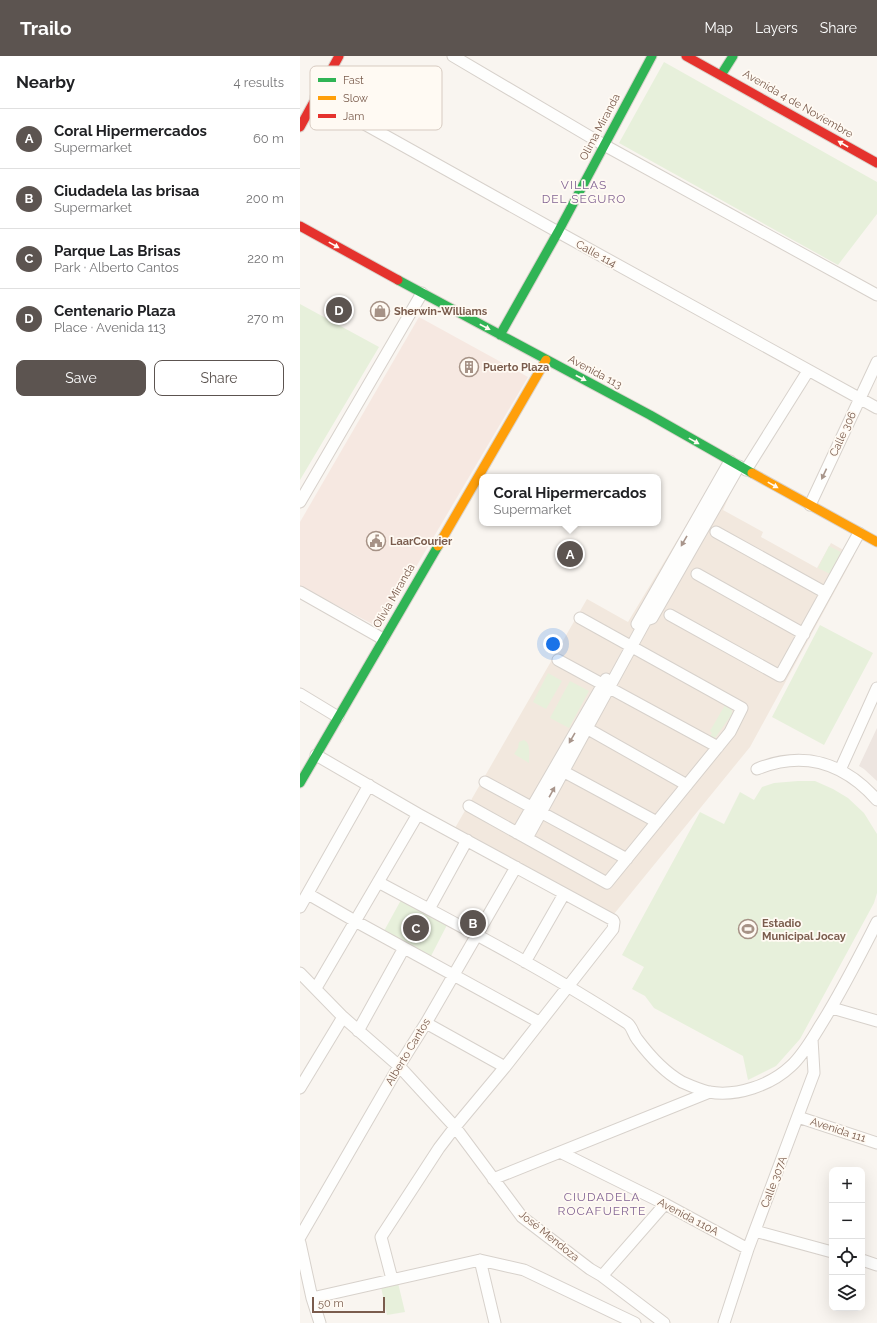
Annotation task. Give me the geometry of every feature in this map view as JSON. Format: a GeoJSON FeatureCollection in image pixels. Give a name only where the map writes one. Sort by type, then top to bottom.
{"type":"FeatureCollection","features":[{"type":"Feature","properties":{"kind":"street"},"geometry":{"type":"LineString","coordinates":[[333,66],[339,56]]}},
{"type":"Feature","properties":{"kind":"street"},"geometry":{"type":"LineString","coordinates":[[453,56],[604,145],[877,295]]}},
{"type":"Feature","properties":{"kind":"street","name":"Olima Miranda"},"geometry":{"type":"LineString","coordinates":[[500,335],[558,232],[652,56]]}},
{"type":"Feature","properties":{"kind":"street","name":"Avenida 4 de Noviembre"},"geometry":{"type":"LineString","coordinates":[[686,56],[877,163]]}},
{"type":"Feature","properties":{"kind":"street"},"geometry":{"type":"LineString","coordinates":[[722,75],[733,56]]}},
{"type":"Feature","properties":{"kind":"street"},"geometry":{"type":"LineString","coordinates":[[300,127],[310,108]]}},
{"type":"Feature","properties":{"kind":"street","name":"Calle 114"},"geometry":{"type":"LineString","coordinates":[[375,130],[877,408]]}},
{"type":"Feature","properties":{"kind":"street","name":"Avenida 113"},"geometry":{"type":"LineString","coordinates":[[300,226],[650,415],[877,542]]}},
{"type":"Feature","properties":{"kind":"street"},"geometry":{"type":"LineString","coordinates":[[300,502],[422,293]]}},
{"type":"Feature","properties":{"kind":"street","name":"Olivia Miranda"},"geometry":{"type":"LineString","coordinates":[[479,474],[546,360]]}},
{"type":"Feature","properties":{"kind":"street","name":"Calle 306"},"geometry":{"type":"LineString","coordinates":[[810,505],[877,362]]}},
{"type":"Feature","properties":{"kind":"street"},"geometry":{"type":"LineString","coordinates":[[522,836],[629,645],[646,620],[652,618],[672,572],[700,524],[738,465],[808,371]]}},
{"type":"Feature","properties":{"kind":"street","name":"Olivia Miranda"},"geometry":{"type":"LineString","coordinates":[[300,783],[479,475]]}},
{"type":"Feature","properties":{"kind":"street"},"geometry":{"type":"LineString","coordinates":[[716,532],[826,593]]}},
{"type":"Feature","properties":{"kind":"street"},"geometry":{"type":"LineString","coordinates":[[670,614],[780,676],[860,533]]}},
{"type":"Feature","properties":{"kind":"street"},"geometry":{"type":"LineString","coordinates":[[697,574],[804,634]]}},
{"type":"Feature","properties":{"kind":"street"},"geometry":{"type":"LineString","coordinates":[[300,592],[383,639]]}},
{"type":"Feature","properties":{"kind":"street"},"geometry":{"type":"LineString","coordinates":[[469,806],[607,883],[730,732],[742,708],[580,618]]}},
{"type":"Feature","properties":{"kind":"street"},"geometry":{"type":"LineString","coordinates":[[558,660],[718,747]]}},
{"type":"Feature","properties":{"kind":"street"},"geometry":{"type":"LineString","coordinates":[[840,770],[877,688]]}},
{"type":"Feature","properties":{"kind":"street"},"geometry":{"type":"LineString","coordinates":[[300,694],[338,717]]}},
{"type":"Feature","properties":{"kind":"street"},"geometry":{"type":"LineString","coordinates":[[583,727],[687,785]]}},
{"type":"Feature","properties":{"kind":"street"},"geometry":{"type":"LineString","coordinates":[[316,755],[418,814],[613,920],[615,924],[613,929],[569,986],[439,1148],[381,1237],[392,1279]]}},
{"type":"Feature","properties":{"kind":"street"},"geometry":{"type":"LineString","coordinates":[[757,769],[778,762],[798,760],[820,762],[840,770],[854,778],[877,800]]}},
{"type":"Feature","properties":{"kind":"street"},"geometry":{"type":"LineString","coordinates":[[560,769],[657,822]]}},
{"type":"Feature","properties":{"kind":"street"},"geometry":{"type":"LineString","coordinates":[[485,782],[627,859]]}},
{"type":"Feature","properties":{"kind":"street"},"geometry":{"type":"LineString","coordinates":[[300,907],[369,785]]}},
{"type":"Feature","properties":{"kind":"street"},"geometry":{"type":"LineString","coordinates":[[316,988],[418,814]]}},
{"type":"Feature","properties":{"kind":"street"},"geometry":{"type":"LineString","coordinates":[[429,909],[467,840]]}},
{"type":"Feature","properties":{"kind":"street","name":"Alberto Cantos"},"geometry":{"type":"LineString","coordinates":[[300,1237],[398,1066],[426,1023],[516,867]]}},
{"type":"Feature","properties":{"kind":"street"},"geometry":{"type":"LineString","coordinates":[[378,882],[569,986],[630,1024],[642,1047],[667,1072],[680,1081],[695,1088],[710,1092],[733,1092],[754,1087],[781,1075],[792,1065],[812,1039],[832,1008],[877,922]]}},
{"type":"Feature","properties":{"kind":"street"},"geometry":{"type":"LineString","coordinates":[[308,894],[540,1022]]}},
{"type":"Feature","properties":{"kind":"street"},"geometry":{"type":"LineString","coordinates":[[525,962],[564,894]]}},
{"type":"Feature","properties":{"kind":"street"},"geometry":{"type":"LineString","coordinates":[[358,1031],[404,948]]}},
{"type":"Feature","properties":{"kind":"street","name":"José Mendoza"},"geometry":{"type":"LineString","coordinates":[[300,973],[343,1017],[398,1066],[455,1127],[522,1218],[664,1323]]}},
{"type":"Feature","properties":{"kind":"street"},"geometry":{"type":"LineString","coordinates":[[832,1008],[877,1021]]}},
{"type":"Feature","properties":{"kind":"street"},"geometry":{"type":"LineString","coordinates":[[300,1088],[343,1017]]}},
{"type":"Feature","properties":{"kind":"street"},"geometry":{"type":"LineString","coordinates":[[426,1023],[505,1067]]}},
{"type":"Feature","properties":{"kind":"street","name":"Calle 307A"},"geometry":{"type":"LineString","coordinates":[[724,1323],[748,1249],[814,1073],[812,1039]]}},
{"type":"Feature","properties":{"kind":"street"},"geometry":{"type":"LineString","coordinates":[[493,1179],[562,1153],[710,1092]]}},
{"type":"Feature","properties":{"kind":"street","name":"Avenida 111"},"geometry":{"type":"LineString","coordinates":[[798,1117],[877,1144]]}},
{"type":"Feature","properties":{"kind":"street","name":"Avenida 110A"},"geometry":{"type":"LineString","coordinates":[[562,1153],[665,1204],[748,1249]]}},
{"type":"Feature","properties":{"kind":"street"},"geometry":{"type":"LineString","coordinates":[[602,1276],[665,1204]]}},
{"type":"Feature","properties":{"kind":"street"},"geometry":{"type":"LineString","coordinates":[[755,1231],[829,1251]]}},
{"type":"Feature","properties":{"kind":"street"},"geometry":{"type":"LineString","coordinates":[[300,1243],[312,1298],[320,1323]]}},
{"type":"Feature","properties":{"kind":"street"},"geometry":{"type":"LineString","coordinates":[[480,1260],[495,1323]]}},
{"type":"Feature","properties":{"kind":"street"},"geometry":{"type":"LineString","coordinates":[[312,1298],[480,1260],[524,1270],[635,1323]]}},
{"type":"Feature","properties":{"kind":"street"},"geometry":{"type":"LineString","coordinates":[[865,1261],[877,1265]]}},
{"type":"Feature","properties":{"kind":"shaded area"},"geometry":{"type":"Polygon","coordinates":[[[419,317],[528,377],[380,628],[300,586],[300,522],[419,317]]]}},
{"type":"Feature","properties":{"kind":"shaded area"},"geometry":{"type":"Polygon","coordinates":[[[714,479],[732,490],[723,510],[763,532],[761,537],[817,568],[831,543],[854,556],[750,747],[614,914],[455,828],[587,599],[628,622],[714,479]]]}},
{"type":"Feature","properties":{"kind":"shaded area"},"geometry":{"type":"Polygon","coordinates":[[[877,728],[877,781],[859,766],[877,728]]]}},
{"type":"Feature","properties":{"kind":"green space"},"geometry":{"type":"Polygon","coordinates":[[[664,62],[877,182],[877,214],[838,265],[619,143],[664,62]]]}},
{"type":"Feature","properties":{"kind":"green space"},"geometry":{"type":"Polygon","coordinates":[[[300,304],[379,347],[300,480],[300,304]]]}},
{"type":"Feature","properties":{"kind":"green space"},"geometry":{"type":"Polygon","coordinates":[[[829,546],[841,552],[830,574],[818,568],[829,546]]]}},
{"type":"Feature","properties":{"kind":"green space"},"geometry":{"type":"Polygon","coordinates":[[[820,625],[873,653],[824,745],[772,717],[820,625]]]}},
{"type":"Feature","properties":{"kind":"green space"},"geometry":{"type":"Polygon","coordinates":[[[548,673],[562,681],[546,709],[533,702],[548,673]]]}},
{"type":"Feature","properties":{"kind":"green space"},"geometry":{"type":"Polygon","coordinates":[[[570,681],[589,691],[569,728],[550,718],[570,681]]]}},
{"type":"Feature","properties":{"kind":"green space"},"geometry":{"type":"Polygon","coordinates":[[[725,705],[732,710],[732,714],[715,738],[710,736],[712,733],[710,731],[725,705]]]}},
{"type":"Feature","properties":{"kind":"green space"},"geometry":{"type":"Polygon","coordinates":[[[524,740],[529,746],[529,763],[514,754],[518,748],[519,742],[524,740]]]}},
{"type":"Feature","properties":{"kind":"green space","name":"Estadio Municipal Jocay"},"geometry":{"type":"Polygon","coordinates":[[[815,781],[833,789],[848,798],[864,813],[877,834],[877,893],[874,903],[800,1039],[776,1066],[748,1080],[743,1056],[654,1008],[645,996],[632,989],[644,967],[622,955],[700,812],[724,824],[740,792],[754,800],[762,787],[774,783],[815,781]]]}},
{"type":"Feature","properties":{"kind":"green space"},"geometry":{"type":"Polygon","coordinates":[[[401,900],[447,925],[431,956],[384,931],[401,900]]]}},
{"type":"Feature","properties":{"kind":"green space"},"geometry":{"type":"Polygon","coordinates":[[[398,1283],[405,1312],[387,1315],[381,1287],[398,1283]]]}},
{"type":"Feature","properties":{"kind":"traffic: fast"},"geometry":{"type":"LineString","coordinates":[[500,335],[558,232],[652,56]]}},
{"type":"Feature","properties":{"kind":"traffic: fast"},"geometry":{"type":"LineString","coordinates":[[721,75],[733,56]]}},
{"type":"Feature","properties":{"kind":"traffic: fast"},"geometry":{"type":"LineString","coordinates":[[398,280],[650,415],[752,473]]}},
{"type":"Feature","properties":{"kind":"traffic: fast"},"geometry":{"type":"LineString","coordinates":[[300,783],[438,546]]}},
{"type":"Feature","properties":{"kind":"traffic: slow"},"geometry":{"type":"LineString","coordinates":[[480,474],[546,360]]}},
{"type":"Feature","properties":{"kind":"traffic: slow"},"geometry":{"type":"LineString","coordinates":[[752,473],[877,542]]}},
{"type":"Feature","properties":{"kind":"traffic: slow"},"geometry":{"type":"LineString","coordinates":[[438,546],[479,475]]}},
{"type":"Feature","properties":{"kind":"traffic: jam"},"geometry":{"type":"LineString","coordinates":[[334,66],[339,56]]}},
{"type":"Feature","properties":{"kind":"traffic: jam"},"geometry":{"type":"LineString","coordinates":[[686,56],[877,163]]}},
{"type":"Feature","properties":{"kind":"traffic: jam"},"geometry":{"type":"LineString","coordinates":[[300,127],[310,109]]}},
{"type":"Feature","properties":{"kind":"traffic: jam"},"geometry":{"type":"LineString","coordinates":[[300,226],[398,280]]}},
{"type":"Feature","properties":{"kind":"place","name":"Centenario Plaza"},"geometry":{"type":"Point","coordinates":[339,310]}},
{"type":"Feature","properties":{"kind":"place","name":"Sherwin-Williams"},"geometry":{"type":"Point","coordinates":[380,311]}},
{"type":"Feature","properties":{"kind":"place","name":"Puerto Plaza"},"geometry":{"type":"Point","coordinates":[469,367]}},
{"type":"Feature","properties":{"kind":"place","name":"LaarCourier"},"geometry":{"type":"Point","coordinates":[376,541]}},
{"type":"Feature","properties":{"kind":"place","name":"Coral Hipermercados"},"geometry":{"type":"Point","coordinates":[570,554]}},
{"type":"Feature","properties":{"kind":"place","name":"Ciudadela las brisaa"},"geometry":{"type":"Point","coordinates":[473,923]}},
{"type":"Feature","properties":{"kind":"place","name":"Parque Las Brisas"},"geometry":{"type":"Point","coordinates":[416,928]}},
{"type":"Feature","properties":{"kind":"place","name":"Estadio Municipal Jocay"},"geometry":{"type":"Point","coordinates":[748,929]}},
{"type":"Feature","properties":{"kind":"district","name":"VILLAS DEL SEGURO"},"geometry":{"type":"Point","coordinates":[584,192]}},
{"type":"Feature","properties":{"kind":"district","name":"CIUDADELA ROCAFUERTE"},"geometry":{"type":"Point","coordinates":[602,1204]}}]}
